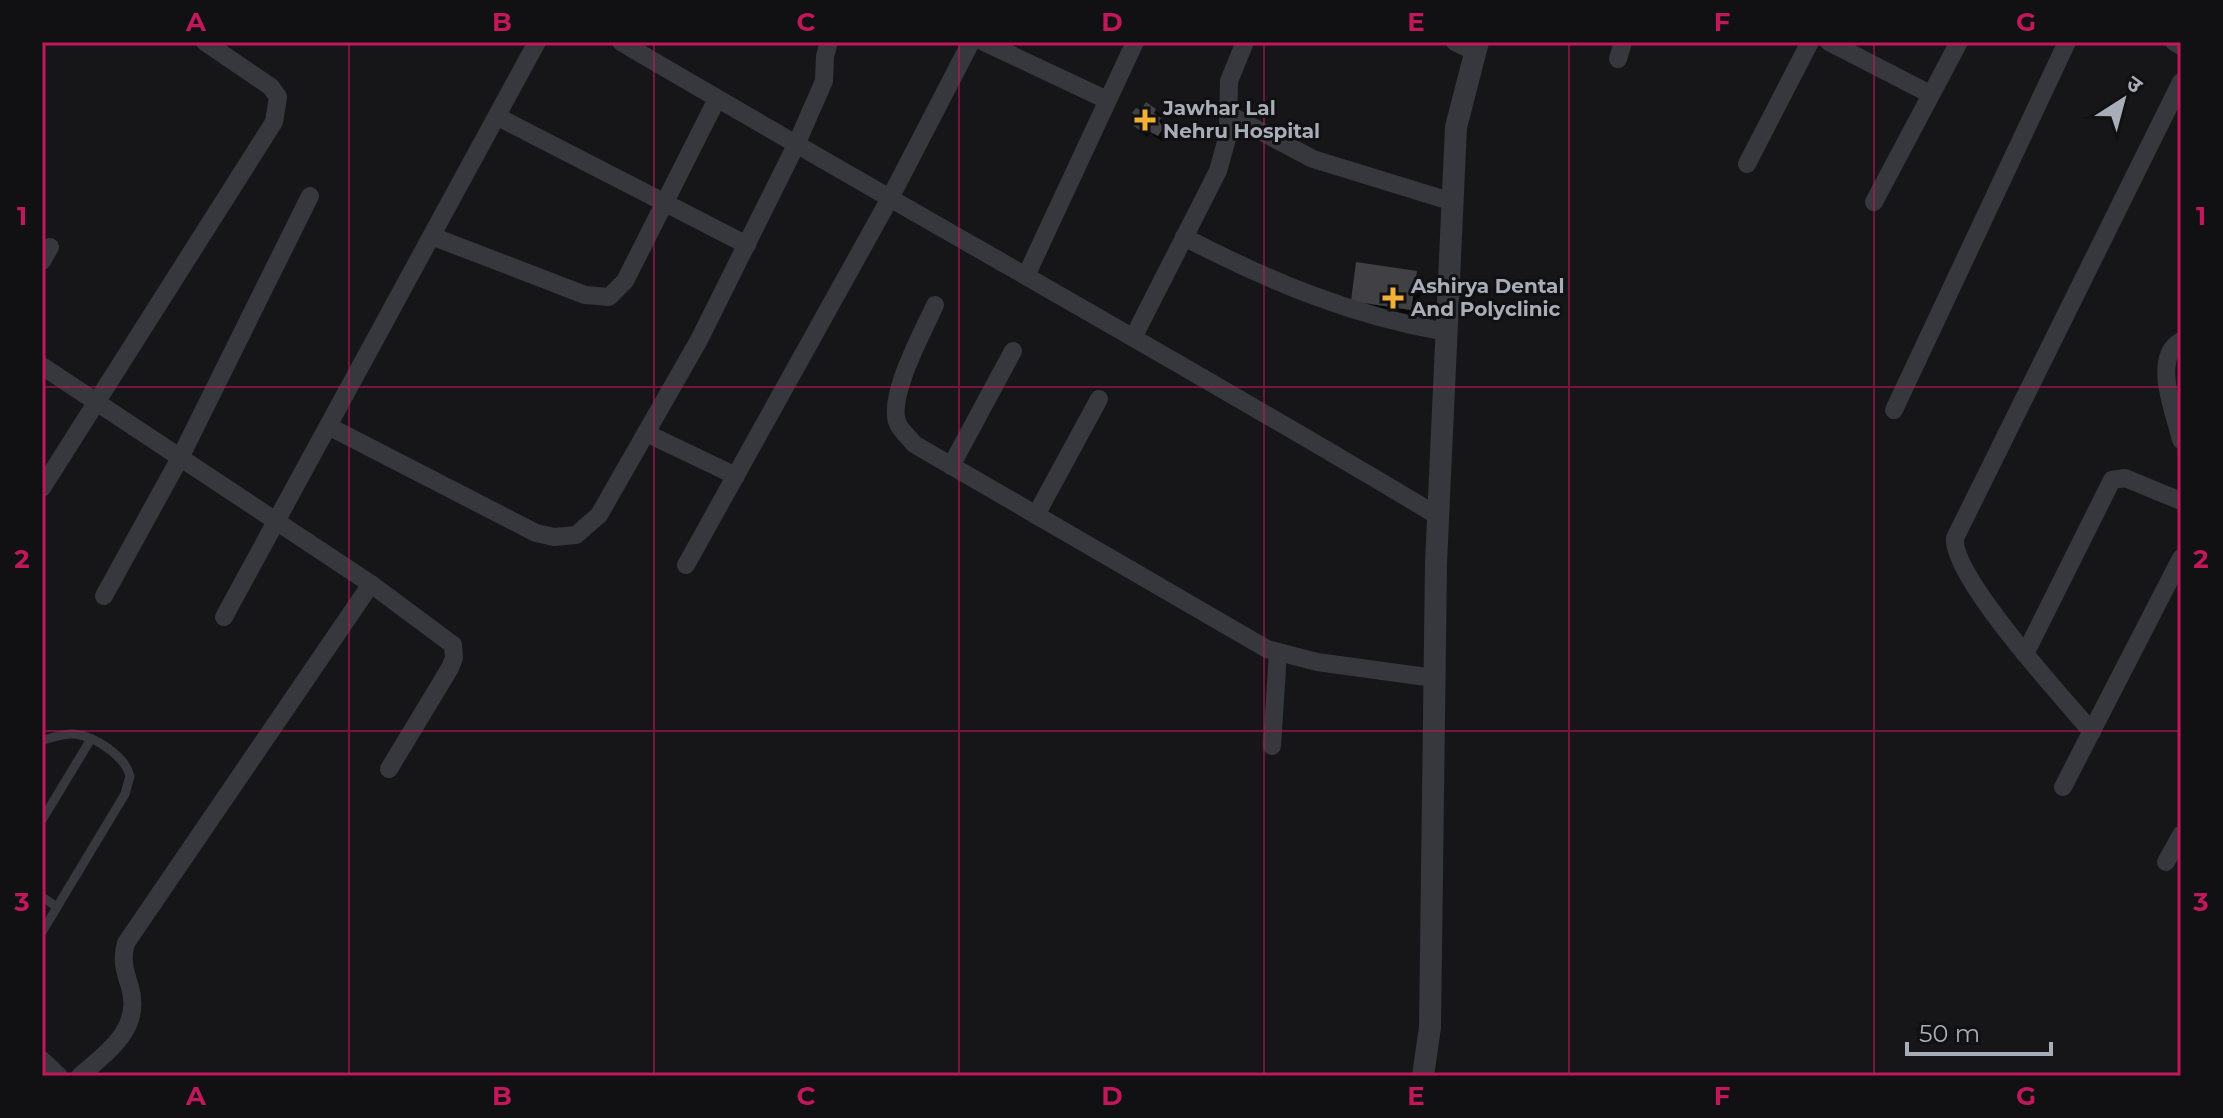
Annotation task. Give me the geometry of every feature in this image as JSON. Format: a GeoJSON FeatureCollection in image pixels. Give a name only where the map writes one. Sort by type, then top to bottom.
{"type":"FeatureCollection","features":[{"type":"Feature","properties":{"kind":"street"},"geometry":{"type":"LineString","coordinates":[[42,488],[274,122],[278,97],[271,87],[205,42]]}},
{"type":"Feature","properties":{"kind":"street"},"geometry":{"type":"LineString","coordinates":[[224,617],[434,237],[537,42]]}},
{"type":"Feature","properties":{"kind":"street"},"geometry":{"type":"LineString","coordinates":[[621,42],[889,200],[1134,336],[1438,516]]}},
{"type":"Feature","properties":{"kind":"street"},"geometry":{"type":"LineString","coordinates":[[330,427],[536,533],[564,538],[587,529],[599,515],[646,433],[747,245],[824,81],[829,42]]}},
{"type":"Feature","properties":{"kind":"street"},"geometry":{"type":"LineString","coordinates":[[686,565],[889,200],[971,42]]}},
{"type":"Feature","properties":{"kind":"street"},"geometry":{"type":"LineString","coordinates":[[984,42],[1107,100]]}},
{"type":"Feature","properties":{"kind":"street"},"geometry":{"type":"LineString","coordinates":[[1026,276],[1135,42]]}},
{"type":"Feature","properties":{"kind":"street"},"geometry":{"type":"LineString","coordinates":[[1134,336],[1218,171],[1228,135],[1229,81],[1245,42]]}},
{"type":"Feature","properties":{"kind":"street"},"geometry":{"type":"LineString","coordinates":[[1423,1076],[1430,1027],[1438,516],[1456,127],[1477,47],[1455,42]]}},
{"type":"Feature","properties":{"kind":"street"},"geometry":{"type":"LineString","coordinates":[[1747,164],[1810,42]]}},
{"type":"Feature","properties":{"kind":"street"},"geometry":{"type":"LineString","coordinates":[[1829,42],[1930,94]]}},
{"type":"Feature","properties":{"kind":"street"},"geometry":{"type":"LineString","coordinates":[[1874,202],[1959,42]]}},
{"type":"Feature","properties":{"kind":"street"},"geometry":{"type":"LineString","coordinates":[[1894,410],[2067,42]]}},
{"type":"Feature","properties":{"kind":"street"},"geometry":{"type":"LineString","coordinates":[[2174,42],[2181,46]]}},
{"type":"Feature","properties":{"kind":"street"},"geometry":{"type":"LineString","coordinates":[[2092,732],[2025,654],[1959,563],[1955,538],[2181,82]]}},
{"type":"Feature","properties":{"kind":"street"},"geometry":{"type":"LineString","coordinates":[[434,237],[585,295],[609,297],[625,281],[717,99]]}},
{"type":"Feature","properties":{"kind":"street"},"geometry":{"type":"LineString","coordinates":[[1228,114],[1313,159],[1453,202]]}},
{"type":"Feature","properties":{"kind":"street"},"geometry":{"type":"LineString","coordinates":[[498,117],[747,245]]}},
{"type":"Feature","properties":{"kind":"street"},"geometry":{"type":"LineString","coordinates":[[104,596],[181,456],[310,196]]}},
{"type":"Feature","properties":{"kind":"street"},"geometry":{"type":"LineString","coordinates":[[1184,237],[1284,287],[1338,307],[1397,324],[1447,332]]}},
{"type":"Feature","properties":{"kind":"street"},"geometry":{"type":"LineString","coordinates":[[935,305],[901,386],[897,424],[914,444],[1225,626],[1278,652],[1317,662],[1434,678]]}},
{"type":"Feature","properties":{"kind":"street"},"geometry":{"type":"LineString","coordinates":[[2181,341],[2170,349],[2165,368],[2181,440]]}},
{"type":"Feature","properties":{"kind":"street"},"geometry":{"type":"LineString","coordinates":[[951,466],[1013,351]]}},
{"type":"Feature","properties":{"kind":"street"},"geometry":{"type":"LineString","coordinates":[[42,366],[181,456],[449,640],[455,651],[450,668],[389,769]]}},
{"type":"Feature","properties":{"kind":"street"},"geometry":{"type":"LineString","coordinates":[[1036,515],[1099,399]]}},
{"type":"Feature","properties":{"kind":"street"},"geometry":{"type":"LineString","coordinates":[[646,433],[736,476]]}},
{"type":"Feature","properties":{"kind":"street"},"geometry":{"type":"LineString","coordinates":[[2025,654],[2112,480],[2125,478],[2181,501]]}},
{"type":"Feature","properties":{"kind":"street"},"geometry":{"type":"LineString","coordinates":[[2063,787],[2181,558]]}},
{"type":"Feature","properties":{"kind":"street"},"geometry":{"type":"LineString","coordinates":[[80,1076],[120,1040],[129,1025],[133,1009],[123,969],[126,943],[371,584]]}},
{"type":"Feature","properties":{"kind":"street"},"geometry":{"type":"LineString","coordinates":[[1272,746],[1278,652]]}},
{"type":"Feature","properties":{"kind":"street"},"geometry":{"type":"LineString","coordinates":[[2166,862],[2181,835]]}},
{"type":"Feature","properties":{"kind":"street"},"geometry":{"type":"LineString","coordinates":[[42,1060],[59,1076]]}},
{"type":"Feature","properties":{"kind":"lane"},"geometry":{"type":"LineString","coordinates":[[42,740],[67,734],[91,739],[122,760],[128,769],[128,784],[42,932]]}},
{"type":"Feature","properties":{"kind":"lane"},"geometry":{"type":"LineString","coordinates":[[42,820],[91,739]]}},
{"type":"Feature","properties":{"kind":"lane"},"geometry":{"type":"LineString","coordinates":[[42,897],[57,907]]}},
{"type":"Feature","properties":{"kind":"building"},"geometry":{"type":"Polygon","coordinates":[[[1146,102],[1156,109],[1154,113],[1161,118],[1159,121],[1163,128],[1158,136],[1147,130],[1147,125],[1141,131],[1132,125],[1138,117],[1132,113],[1136,108],[1141,110],[1146,102]]]}},
{"type":"Feature","properties":{"kind":"building"},"geometry":{"type":"Polygon","coordinates":[[[1356,262],[1417,271],[1411,310],[1351,301],[1356,262]]]}},
{"type":"Feature","properties":{"kind":"place","name":"Jawhar Lal Nehru Hospital"},"geometry":{"type":"Point","coordinates":[1145,120]}},
{"type":"Feature","properties":{"kind":"place","name":"Ashirya Dental And Polyclinic"},"geometry":{"type":"Point","coordinates":[1393,298]}}]}
